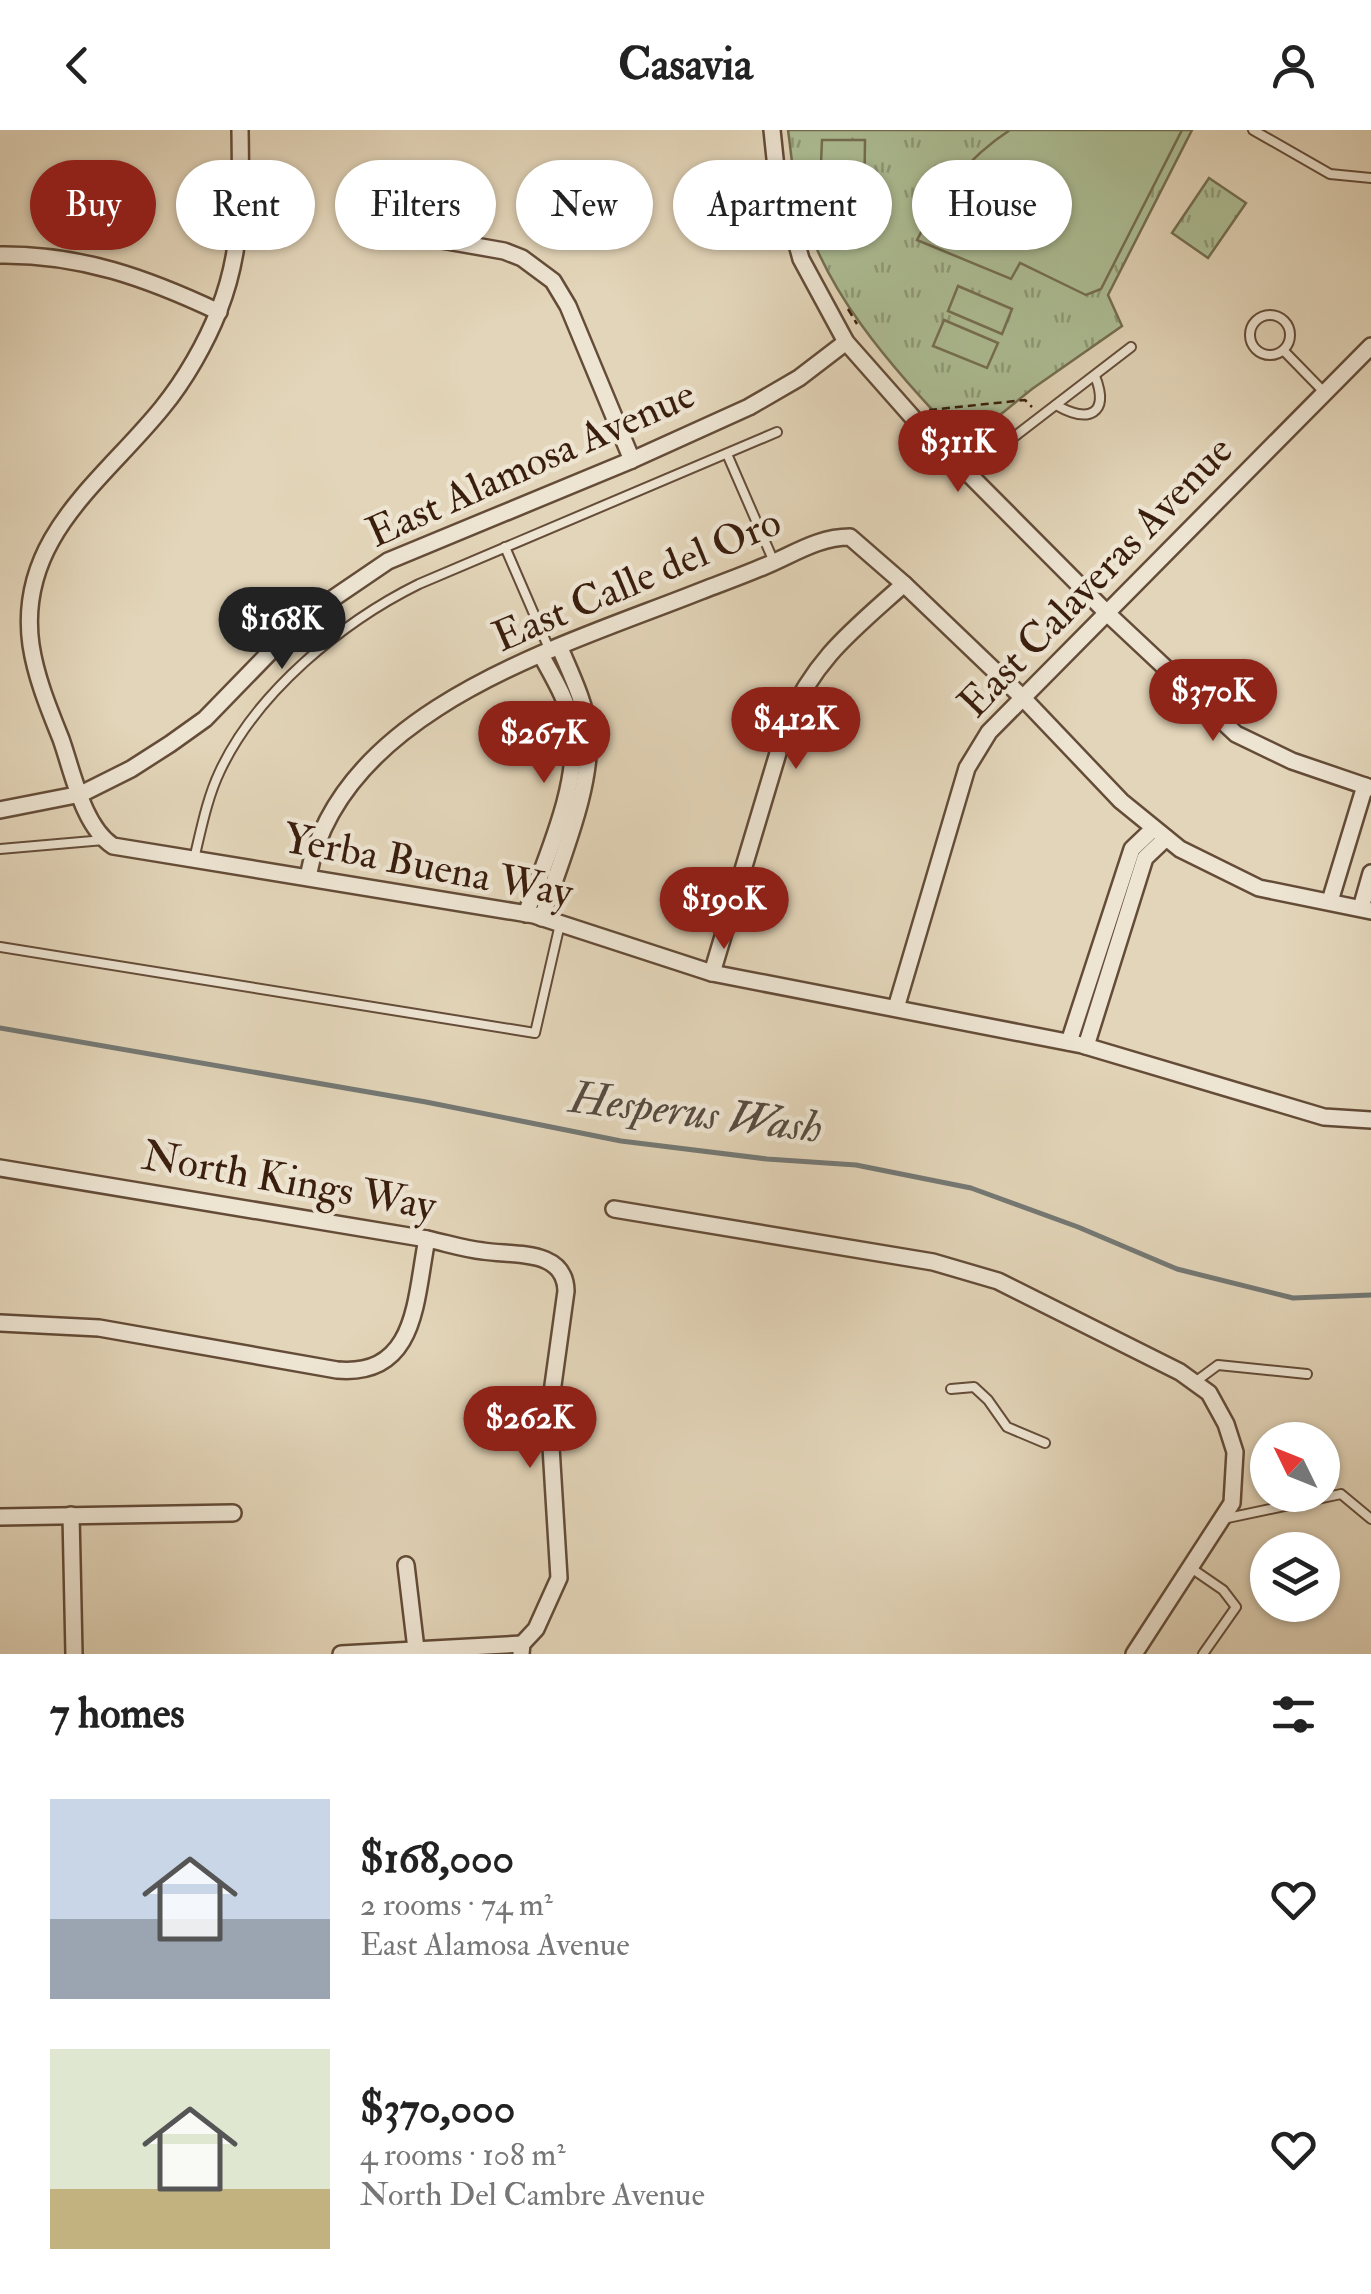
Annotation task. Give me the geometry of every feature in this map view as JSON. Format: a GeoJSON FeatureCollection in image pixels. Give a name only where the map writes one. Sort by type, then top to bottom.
{"type":"FeatureCollection","features":[{"type":"Feature","properties":{"kind":"street"},"geometry":{"type":"LineString","coordinates":[[104,840],[94,830],[38,678],[30,642],[35,578],[46,549],[67,514],[178,388],[219,312],[240,232],[240,130]]}},
{"type":"Feature","properties":{"kind":"street"},"geometry":{"type":"LineString","coordinates":[[772,130],[776,168],[800,259],[846,342],[914,419],[1108,614],[1236,734],[1292,761],[1368,787],[1330,901]]}},
{"type":"Feature","properties":{"kind":"street"},"geometry":{"type":"LineString","coordinates":[[496,249],[522,258],[552,281],[568,306],[596,382],[632,460]]}},
{"type":"Feature","properties":{"kind":"street"},"geometry":{"type":"LineString","coordinates":[[0,255],[42,254],[114,268],[219,312]]}},
{"type":"Feature","properties":{"kind":"street","name":"East Alamosa Avenue"},"geometry":{"type":"LineString","coordinates":[[0,810],[81,794],[132,768],[205,719],[313,612],[360,578],[416,548],[632,460],[749,407],[799,378],[846,342]]}},
{"type":"Feature","properties":{"kind":"street","name":"East Calaveras Avenue"},"geometry":{"type":"LineString","coordinates":[[896,1008],[967,768],[989,732],[1371,346]]}},
{"type":"Feature","properties":{"kind":"street","name":"East Calle del Oro"},"geometry":{"type":"LineString","coordinates":[[308,877],[314,845],[326,818],[356,777],[412,724],[446,702],[550,651],[828,537],[850,537],[904,584]]}},
{"type":"Feature","properties":{"kind":"street"},"geometry":{"type":"LineString","coordinates":[[712,972],[787,724],[802,688],[824,658],[904,584],[1022,697],[1122,801],[1159,834],[1207,865],[1259,888],[1366,910],[1371,874]]}},
{"type":"Feature","properties":{"kind":"street"},"geometry":{"type":"LineString","coordinates":[[534,916],[573,754],[572,724],[550,651]]}},
{"type":"Feature","properties":{"kind":"street"},"geometry":{"type":"LineString","coordinates":[[1069,1042],[1132,849],[1159,834]]}},
{"type":"Feature","properties":{"kind":"street"},"geometry":{"type":"LineString","coordinates":[[1086,1046],[1145,858],[1159,834]]}},
{"type":"Feature","properties":{"kind":"street","name":"Yerba Buena Way"},"geometry":{"type":"LineString","coordinates":[[104,840],[113,846],[534,916],[712,972],[1069,1042],[1324,1117],[1371,1120]]}},
{"type":"Feature","properties":{"kind":"street","name":"North Kings Way"},"geometry":{"type":"LineString","coordinates":[[0,1168],[482,1251],[533,1256],[548,1260],[562,1271],[566,1291],[549,1414],[559,1578],[536,1629],[521,1649]]}},
{"type":"Feature","properties":{"kind":"street"},"geometry":{"type":"LineString","coordinates":[[614,1209],[933,1262],[998,1281],[1209,1392],[1235,1452],[1232,1503],[1134,1654]]}},
{"type":"Feature","properties":{"kind":"street"},"geometry":{"type":"LineString","coordinates":[[0,1322],[99,1328],[321,1368],[364,1370],[380,1364],[404,1342],[428,1239]]}},
{"type":"Feature","properties":{"kind":"street"},"geometry":{"type":"LineString","coordinates":[[0,1518],[233,1513]]}},
{"type":"Feature","properties":{"kind":"street"},"geometry":{"type":"LineString","coordinates":[[71,1515],[74,1654]]}},
{"type":"Feature","properties":{"kind":"street"},"geometry":{"type":"LineString","coordinates":[[406,1565],[416,1649]]}},
{"type":"Feature","properties":{"kind":"street"},"geometry":{"type":"LineString","coordinates":[[341,1654],[521,1649]]}},
{"type":"Feature","properties":{"kind":"lane"},"geometry":{"type":"LineString","coordinates":[[1253,130],[1330,174],[1371,178]]}},
{"type":"Feature","properties":{"kind":"lane"},"geometry":{"type":"LineString","coordinates":[[1273,315],[1289,326],[1290,340],[1284,351],[1271,356],[1254,348],[1250,335],[1260,318],[1273,315]]}},
{"type":"Feature","properties":{"kind":"lane"},"geometry":{"type":"LineString","coordinates":[[968,473],[1131,348]]}},
{"type":"Feature","properties":{"kind":"lane"},"geometry":{"type":"LineString","coordinates":[[1284,351],[1325,393]]}},
{"type":"Feature","properties":{"kind":"lane"},"geometry":{"type":"LineString","coordinates":[[1056,405],[1075,416],[1087,416],[1101,404],[1102,395],[1094,376]]}},
{"type":"Feature","properties":{"kind":"lane"},"geometry":{"type":"LineString","coordinates":[[194,859],[222,768],[259,712],[342,630],[390,598],[777,432]]}},
{"type":"Feature","properties":{"kind":"lane"},"geometry":{"type":"LineString","coordinates":[[727,454],[774,562]]}},
{"type":"Feature","properties":{"kind":"lane"},"geometry":{"type":"LineString","coordinates":[[506,547],[550,651]]}},
{"type":"Feature","properties":{"kind":"lane"},"geometry":{"type":"LineString","coordinates":[[0,849],[104,840]]}},
{"type":"Feature","properties":{"kind":"lane"},"geometry":{"type":"LineString","coordinates":[[0,948],[535,1033],[560,924]]}},
{"type":"Feature","properties":{"kind":"lane"},"geometry":{"type":"LineString","coordinates":[[1195,1382],[1218,1365],[1307,1374]]}},
{"type":"Feature","properties":{"kind":"lane"},"geometry":{"type":"LineString","coordinates":[[951,1388],[974,1387],[1007,1427],[1045,1443]]}},
{"type":"Feature","properties":{"kind":"lane"},"geometry":{"type":"LineString","coordinates":[[1223,1520],[1341,1494],[1371,1519]]}},
{"type":"Feature","properties":{"kind":"lane"},"geometry":{"type":"LineString","coordinates":[[1192,1568],[1223,1590],[1236,1606],[1203,1654]]}},
{"type":"Feature","properties":{"kind":"path"},"geometry":{"type":"LineString","coordinates":[[847,308],[857,324]]}},
{"type":"Feature","properties":{"kind":"path"},"geometry":{"type":"LineString","coordinates":[[930,412],[1025,400],[1036,410]]}},
{"type":"Feature","properties":{"kind":"green space"},"geometry":{"type":"Polygon","coordinates":[[[788,130],[1192,130],[1108,295],[1122,326],[1032,389],[964,444],[864,328],[817,250],[892,250],[892,160],[792,160],[788,130]]]}},
{"type":"Feature","properties":{"kind":"green space"},"geometry":{"type":"Polygon","coordinates":[[[1010,130],[1182,130],[1101,289],[1086,295],[1020,263],[1011,279],[941,250],[1072,250],[1072,160],[974,160],[1010,130]]]}},
{"type":"Feature","properties":{"kind":"green space"},"geometry":{"type":"Polygon","coordinates":[[[822,140],[865,140],[865,160],[821,160],[822,140]]]}},
{"type":"Feature","properties":{"kind":"green space"},"geometry":{"type":"Polygon","coordinates":[[[1209,178],[1246,203],[1208,258],[1172,233],[1209,178]]]}},
{"type":"Feature","properties":{"kind":"green space"},"geometry":{"type":"Polygon","coordinates":[[[958,286],[1012,309],[1002,334],[948,311],[958,286]]]}},
{"type":"Feature","properties":{"kind":"green space"},"geometry":{"type":"Polygon","coordinates":[[[944,320],[998,343],[987,368],[933,346],[944,320]]]}},
{"type":"Feature","properties":{"kind":"waterway","name":"Hesperus Wash"},"geometry":{"type":"LineString","coordinates":[[0,1028],[426,1102],[621,1141],[767,1159],[856,1165],[971,1188],[1177,1269],[1293,1298],[1371,1295]]}}]}
